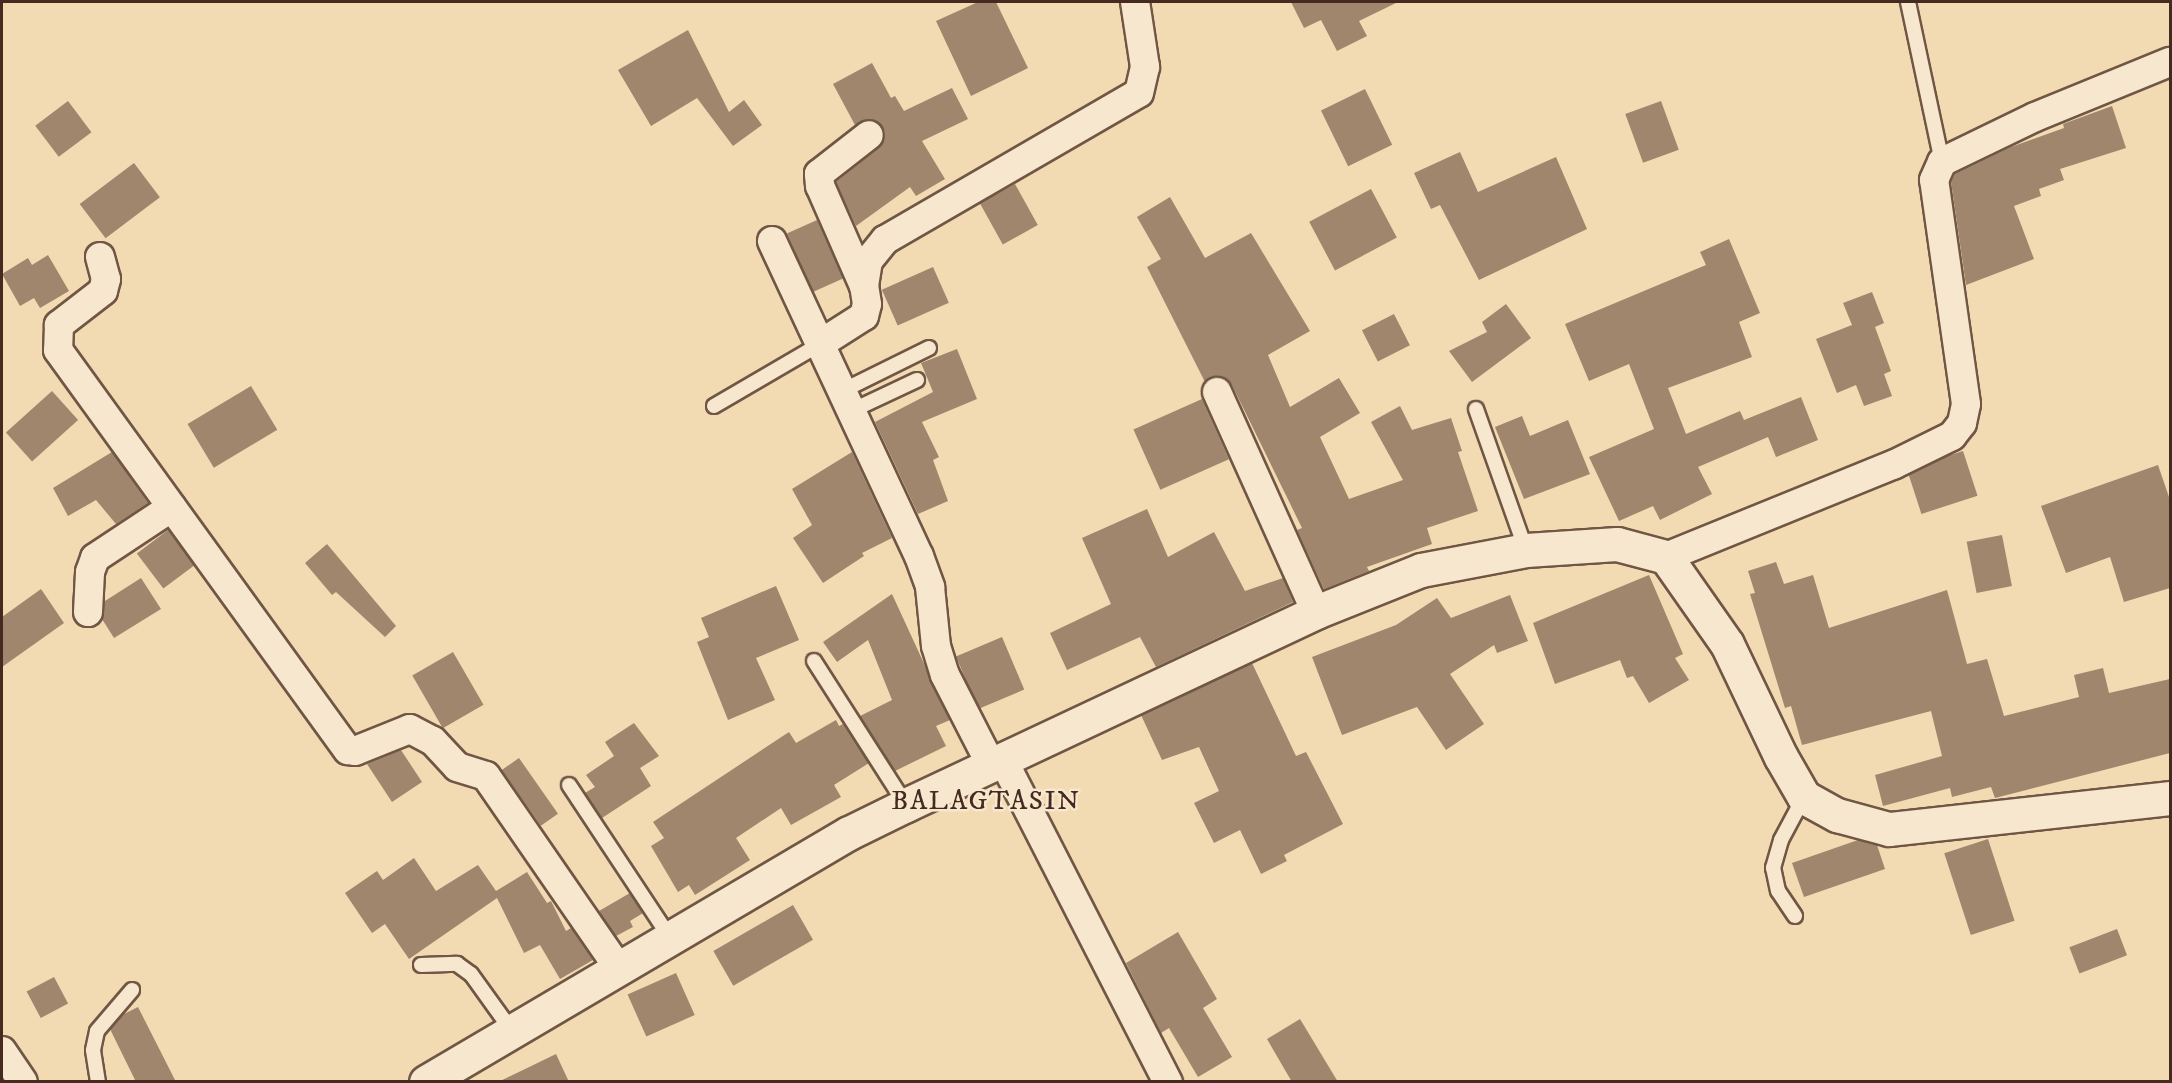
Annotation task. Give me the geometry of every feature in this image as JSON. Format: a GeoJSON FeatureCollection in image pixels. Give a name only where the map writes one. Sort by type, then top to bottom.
{"type":"FeatureCollection","features":[{"type":"Feature","properties":{"kind":"street"},"geometry":{"type":"LineString","coordinates":[[820,344],[864,316],[864,286],[868,261],[885,240],[1139,93],[1145,67],[1136,2]]}},
{"type":"Feature","properties":{"kind":"street"},"geometry":{"type":"LineString","coordinates":[[426,1082],[849,833],[1316,612],[1421,570],[1526,550],[1617,544],[1666,557],[1893,465],[1952,436],[1962,423],[1966,404],[1934,180],[1942,162],[2035,117],[2170,62]]}},
{"type":"Feature","properties":{"kind":"street"},"geometry":{"type":"LineString","coordinates":[[864,286],[820,186],[819,174],[869,135]]}},
{"type":"Feature","properties":{"kind":"street"},"geometry":{"type":"LineString","coordinates":[[772,241],[919,556],[930,587],[936,646],[945,675],[997,762],[1168,1082]]}},
{"type":"Feature","properties":{"kind":"street"},"geometry":{"type":"LineString","coordinates":[[100,257],[106,279],[103,291],[59,324],[58,350],[348,750],[355,751],[410,729],[433,741],[457,767],[486,776],[619,969]]}},
{"type":"Feature","properties":{"kind":"street"},"geometry":{"type":"LineString","coordinates":[[1218,392],[1316,612]]}},
{"type":"Feature","properties":{"kind":"street"},"geometry":{"type":"LineString","coordinates":[[88,612],[90,572],[95,558],[172,507]]}},
{"type":"Feature","properties":{"kind":"street"},"geometry":{"type":"LineString","coordinates":[[1666,557],[1726,644],[1780,757],[1804,797],[1837,815],[1889,829],[2170,798]]}},
{"type":"Feature","properties":{"kind":"street"},"geometry":{"type":"LineString","coordinates":[[2,1051],[23,1082]]}},
{"type":"Feature","properties":{"kind":"lane"},"geometry":{"type":"LineString","coordinates":[[1908,2],[1942,162]]}},
{"type":"Feature","properties":{"kind":"lane"},"geometry":{"type":"LineString","coordinates":[[714,406],[820,344]]}},
{"type":"Feature","properties":{"kind":"lane"},"geometry":{"type":"LineString","coordinates":[[847,401],[929,348]]}},
{"type":"Feature","properties":{"kind":"lane"},"geometry":{"type":"LineString","coordinates":[[847,401],[917,380]]}},
{"type":"Feature","properties":{"kind":"lane"},"geometry":{"type":"LineString","coordinates":[[1476,409],[1526,550]]}},
{"type":"Feature","properties":{"kind":"lane"},"geometry":{"type":"LineString","coordinates":[[814,661],[906,805]]}},
{"type":"Feature","properties":{"kind":"lane"},"geometry":{"type":"LineString","coordinates":[[569,785],[671,939]]}},
{"type":"Feature","properties":{"kind":"lane"},"geometry":{"type":"LineString","coordinates":[[1795,916],[1778,891],[1773,868],[1781,840],[1804,797]]}},
{"type":"Feature","properties":{"kind":"lane"},"geometry":{"type":"LineString","coordinates":[[421,965],[457,964],[471,974],[512,1031]]}},
{"type":"Feature","properties":{"kind":"lane"},"geometry":{"type":"LineString","coordinates":[[98,1082],[93,1050],[97,1031],[132,990]]}},
{"type":"Feature","properties":{"kind":"building"},"geometry":{"type":"Polygon","coordinates":[[[978,2],[996,2],[1028,68],[971,96],[936,21],[978,2]]]}},
{"type":"Feature","properties":{"kind":"building"},"geometry":{"type":"Polygon","coordinates":[[[1291,2],[1398,2],[1359,21],[1367,36],[1337,51],[1321,20],[1304,28],[1291,2]]]}},
{"type":"Feature","properties":{"kind":"building"},"geometry":{"type":"Polygon","coordinates":[[[688,30],[729,112],[744,100],[762,125],[733,146],[697,98],[651,126],[618,70],[688,30]]]}},
{"type":"Feature","properties":{"kind":"building"},"geometry":{"type":"Polygon","coordinates":[[[872,63],[891,98],[895,96],[904,111],[952,88],[968,119],[922,141],[945,179],[916,196],[910,187],[856,226],[836,182],[879,148],[885,132],[875,120],[855,125],[833,84],[872,63]]]}},
{"type":"Feature","properties":{"kind":"building"},"geometry":{"type":"Polygon","coordinates":[[[1365,89],[1392,145],[1348,166],[1321,110],[1365,89]]]}},
{"type":"Feature","properties":{"kind":"building"},"geometry":{"type":"Polygon","coordinates":[[[68,101],[91,132],[59,157],[35,126],[68,101]]]}},
{"type":"Feature","properties":{"kind":"building"},"geometry":{"type":"Polygon","coordinates":[[[1661,101],[1679,150],[1643,163],[1625,114],[1661,101]]]}},
{"type":"Feature","properties":{"kind":"building"},"geometry":{"type":"Polygon","coordinates":[[[2112,106],[2126,148],[2060,169],[2064,180],[2039,189],[2041,196],[2014,206],[2034,259],[1966,285],[1951,182],[1955,174],[2011,147],[2064,128],[2063,124],[2112,106]]]}},
{"type":"Feature","properties":{"kind":"building"},"geometry":{"type":"Polygon","coordinates":[[[1460,152],[1478,192],[1556,157],[1587,229],[1479,280],[1440,205],[1431,209],[1414,173],[1460,152]]]}},
{"type":"Feature","properties":{"kind":"building"},"geometry":{"type":"Polygon","coordinates":[[[134,163],[160,197],[106,238],[80,204],[134,163]]]}},
{"type":"Feature","properties":{"kind":"building"},"geometry":{"type":"Polygon","coordinates":[[[1015,184],[1038,225],[1003,244],[980,203],[1015,184]]]}},
{"type":"Feature","properties":{"kind":"building"},"geometry":{"type":"Polygon","coordinates":[[[1371,189],[1397,238],[1335,270],[1309,222],[1371,189]]]}},
{"type":"Feature","properties":{"kind":"building"},"geometry":{"type":"Polygon","coordinates":[[[1170,197],[1205,258],[1251,233],[1310,331],[1268,355],[1290,407],[1339,378],[1360,413],[1320,437],[1349,499],[1403,480],[1371,422],[1400,406],[1412,430],[1451,418],[1462,451],[1458,452],[1478,511],[1427,528],[1432,544],[1367,567],[1369,571],[1324,589],[1297,530],[1302,528],[1232,385],[1219,376],[1205,382],[1147,267],[1161,259],[1137,217],[1170,197]]]}},
{"type":"Feature","properties":{"kind":"building"},"geometry":{"type":"Polygon","coordinates":[[[817,220],[843,278],[813,292],[787,233],[817,220]]]}},
{"type":"Feature","properties":{"kind":"building"},"geometry":{"type":"Polygon","coordinates":[[[1729,239],[1760,313],[1739,322],[1752,357],[1668,388],[1686,434],[1740,411],[1744,420],[1801,397],[1818,440],[1776,457],[1768,437],[1698,467],[1712,494],[1660,520],[1653,506],[1619,521],[1589,457],[1654,429],[1629,364],[1589,381],[1565,324],[1706,265],[1700,252],[1729,239]]]}},
{"type":"Feature","properties":{"kind":"building"},"geometry":{"type":"Polygon","coordinates":[[[48,255],[69,291],[40,308],[34,298],[20,306],[2,274],[28,258],[32,265],[48,255]]]}},
{"type":"Feature","properties":{"kind":"building"},"geometry":{"type":"Polygon","coordinates":[[[933,267],[949,303],[898,325],[882,290],[933,267]]]}},
{"type":"Feature","properties":{"kind":"building"},"geometry":{"type":"Polygon","coordinates":[[[1872,292],[1884,323],[1875,327],[1891,371],[1884,374],[1892,396],[1864,406],[1856,385],[1837,393],[1816,339],[1852,325],[1843,303],[1872,292]]]}},
{"type":"Feature","properties":{"kind":"building"},"geometry":{"type":"Polygon","coordinates":[[[1506,304],[1531,338],[1472,382],[1449,351],[1487,332],[1482,322],[1506,304]]]}},
{"type":"Feature","properties":{"kind":"building"},"geometry":{"type":"Polygon","coordinates":[[[1394,314],[1410,345],[1378,362],[1362,330],[1394,314]]]}},
{"type":"Feature","properties":{"kind":"building"},"geometry":{"type":"Polygon","coordinates":[[[957,349],[977,399],[922,422],[939,457],[933,460],[948,501],[918,514],[875,422],[933,392],[921,363],[957,349]]]}},
{"type":"Feature","properties":{"kind":"building"},"geometry":{"type":"Polygon","coordinates":[[[251,386],[277,430],[214,468],[188,424],[251,386]]]}},
{"type":"Feature","properties":{"kind":"building"},"geometry":{"type":"Polygon","coordinates":[[[52,391],[78,420],[32,461],[6,432],[52,391]]]}},
{"type":"Feature","properties":{"kind":"building"},"geometry":{"type":"Polygon","coordinates":[[[1202,399],[1229,459],[1160,490],[1133,430],[1202,399]]]}},
{"type":"Feature","properties":{"kind":"building"},"geometry":{"type":"Polygon","coordinates":[[[1522,416],[1530,436],[1568,420],[1590,474],[1524,499],[1495,427],[1522,416]]]}},
{"type":"Feature","properties":{"kind":"building"},"geometry":{"type":"Polygon","coordinates":[[[1963,451],[1978,496],[1921,514],[1907,469],[1963,451]]]}},
{"type":"Feature","properties":{"kind":"building"},"geometry":{"type":"Polygon","coordinates":[[[112,452],[148,503],[116,524],[96,500],[68,516],[53,488],[112,452]]]}},
{"type":"Feature","properties":{"kind":"building"},"geometry":{"type":"Polygon","coordinates":[[[852,452],[892,538],[862,553],[864,556],[823,583],[793,538],[812,525],[792,489],[852,452]]]}},
{"type":"Feature","properties":{"kind":"building"},"geometry":{"type":"Polygon","coordinates":[[[2158,465],[2170,500],[2170,588],[2124,602],[2110,557],[2066,573],[2041,506],[2158,465]]]}},
{"type":"Feature","properties":{"kind":"building"},"geometry":{"type":"Polygon","coordinates":[[[1147,509],[1168,557],[1214,532],[1245,591],[1283,578],[1293,602],[1156,667],[1140,637],[1067,670],[1050,633],[1111,604],[1082,538],[1147,509]]]}},
{"type":"Feature","properties":{"kind":"building"},"geometry":{"type":"Polygon","coordinates":[[[168,530],[194,565],[163,589],[137,553],[168,530]]]}},
{"type":"Feature","properties":{"kind":"building"},"geometry":{"type":"Polygon","coordinates":[[[2002,535],[2012,586],[1977,593],[1967,542],[2002,535]]]}},
{"type":"Feature","properties":{"kind":"building"},"geometry":{"type":"Polygon","coordinates":[[[327,544],[396,626],[385,637],[336,592],[332,595],[305,563],[327,544]]]}},
{"type":"Feature","properties":{"kind":"building"},"geometry":{"type":"Polygon","coordinates":[[[1776,562],[1784,584],[1813,575],[1829,628],[1947,590],[1967,664],[1987,659],[2004,716],[2079,697],[2074,675],[2103,668],[2109,693],[2170,679],[2170,753],[1995,798],[1991,787],[1952,797],[1950,788],[1883,806],[1875,775],[1942,756],[1931,711],[1802,745],[1791,706],[1785,708],[1750,594],[1755,593],[1748,571],[1776,562]]]}},
{"type":"Feature","properties":{"kind":"building"},"geometry":{"type":"Polygon","coordinates":[[[1649,575],[1683,654],[1675,658],[1689,680],[1649,703],[1633,676],[1627,678],[1620,660],[1555,684],[1533,623],[1649,575]]]}},
{"type":"Feature","properties":{"kind":"building"},"geometry":{"type":"Polygon","coordinates":[[[141,578],[161,609],[114,638],[102,619],[105,601],[141,578]]]}},
{"type":"Feature","properties":{"kind":"building"},"geometry":{"type":"Polygon","coordinates":[[[776,586],[799,640],[756,658],[775,700],[728,720],[697,642],[709,637],[701,618],[776,586]]]}},
{"type":"Feature","properties":{"kind":"building"},"geometry":{"type":"Polygon","coordinates":[[[41,589],[64,623],[2,667],[2,617],[41,589]]]}},
{"type":"Feature","properties":{"kind":"building"},"geometry":{"type":"Polygon","coordinates":[[[892,594],[950,720],[936,726],[946,746],[895,771],[860,716],[892,700],[868,640],[837,662],[823,642],[892,594]]]}},
{"type":"Feature","properties":{"kind":"building"},"geometry":{"type":"Polygon","coordinates":[[[1510,595],[1528,641],[1497,653],[1494,645],[1450,674],[1484,724],[1446,750],[1417,707],[1342,735],[1312,657],[1396,625],[1437,598],[1451,618],[1510,595]]]}},
{"type":"Feature","properties":{"kind":"building"},"geometry":{"type":"Polygon","coordinates":[[[1002,637],[1024,689],[978,709],[956,657],[1002,637]]]}},
{"type":"Feature","properties":{"kind":"building"},"geometry":{"type":"Polygon","coordinates":[[[453,652],[484,705],[443,728],[412,676],[453,652]]]}},
{"type":"Feature","properties":{"kind":"building"},"geometry":{"type":"Polygon","coordinates":[[[1252,663],[1296,756],[1306,752],[1343,824],[1284,855],[1287,861],[1261,874],[1240,830],[1214,843],[1194,803],[1219,791],[1199,747],[1162,760],[1141,715],[1252,663]]]}},
{"type":"Feature","properties":{"kind":"building"},"geometry":{"type":"Polygon","coordinates":[[[836,720],[839,726],[843,724],[869,763],[834,785],[841,797],[791,825],[781,808],[736,838],[750,860],[695,895],[689,885],[678,892],[651,846],[664,838],[653,822],[789,732],[796,743],[836,720]]]}},
{"type":"Feature","properties":{"kind":"building"},"geometry":{"type":"Polygon","coordinates":[[[634,723],[659,756],[640,768],[651,786],[602,818],[585,793],[595,787],[586,775],[614,756],[605,742],[634,723]]]}},
{"type":"Feature","properties":{"kind":"building"},"geometry":{"type":"Polygon","coordinates":[[[401,750],[422,782],[392,802],[367,764],[401,750]]]}},
{"type":"Feature","properties":{"kind":"building"},"geometry":{"type":"Polygon","coordinates":[[[519,758],[558,814],[541,826],[502,770],[519,758]]]}},
{"type":"Feature","properties":{"kind":"building"},"geometry":{"type":"Polygon","coordinates":[[[1988,839],[2015,921],[1971,935],[1944,853],[1988,839]]]}},
{"type":"Feature","properties":{"kind":"building"},"geometry":{"type":"Polygon","coordinates":[[[1858,840],[1877,845],[1885,869],[1804,897],[1792,863],[1858,840]]]}},
{"type":"Feature","properties":{"kind":"building"},"geometry":{"type":"Polygon","coordinates":[[[414,858],[436,891],[478,865],[496,891],[527,872],[547,903],[551,901],[566,931],[571,928],[593,960],[560,979],[540,945],[524,953],[497,898],[409,959],[385,924],[372,933],[345,893],[377,871],[383,880],[414,858]]]}},
{"type":"Feature","properties":{"kind":"building"},"geometry":{"type":"Polygon","coordinates":[[[630,893],[643,913],[630,921],[633,927],[616,936],[599,911],[630,893]]]}},
{"type":"Feature","properties":{"kind":"building"},"geometry":{"type":"Polygon","coordinates":[[[793,905],[813,940],[733,986],[713,951],[793,905]]]}},
{"type":"Feature","properties":{"kind":"building"},"geometry":{"type":"Polygon","coordinates":[[[2117,929],[2127,955],[2079,973],[2069,947],[2117,929]]]}},
{"type":"Feature","properties":{"kind":"building"},"geometry":{"type":"Polygon","coordinates":[[[1178,932],[1217,999],[1203,1008],[1232,1057],[1198,1077],[1169,1028],[1161,1033],[1126,963],[1178,932]]]}},
{"type":"Feature","properties":{"kind":"building"},"geometry":{"type":"Polygon","coordinates":[[[676,973],[695,1015],[646,1037],[628,995],[676,973]]]}},
{"type":"Feature","properties":{"kind":"building"},"geometry":{"type":"Polygon","coordinates":[[[54,977],[68,1003],[41,1018],[27,992],[54,977]]]}},
{"type":"Feature","properties":{"kind":"building"},"geometry":{"type":"Polygon","coordinates":[[[138,1007],[176,1082],[136,1082],[110,1029],[122,1015],[138,1007]]]}},
{"type":"Feature","properties":{"kind":"building"},"geometry":{"type":"Polygon","coordinates":[[[1300,1019],[1338,1082],[1292,1082],[1267,1039],[1300,1019]]]}},
{"type":"Feature","properties":{"kind":"building"},"geometry":{"type":"Polygon","coordinates":[[[556,1054],[569,1082],[498,1082],[556,1054]]]}},
{"type":"Feature","properties":{"kind":"district","name":"BALAGTASIN"},"geometry":{"type":"Point","coordinates":[986,802]}}]}
